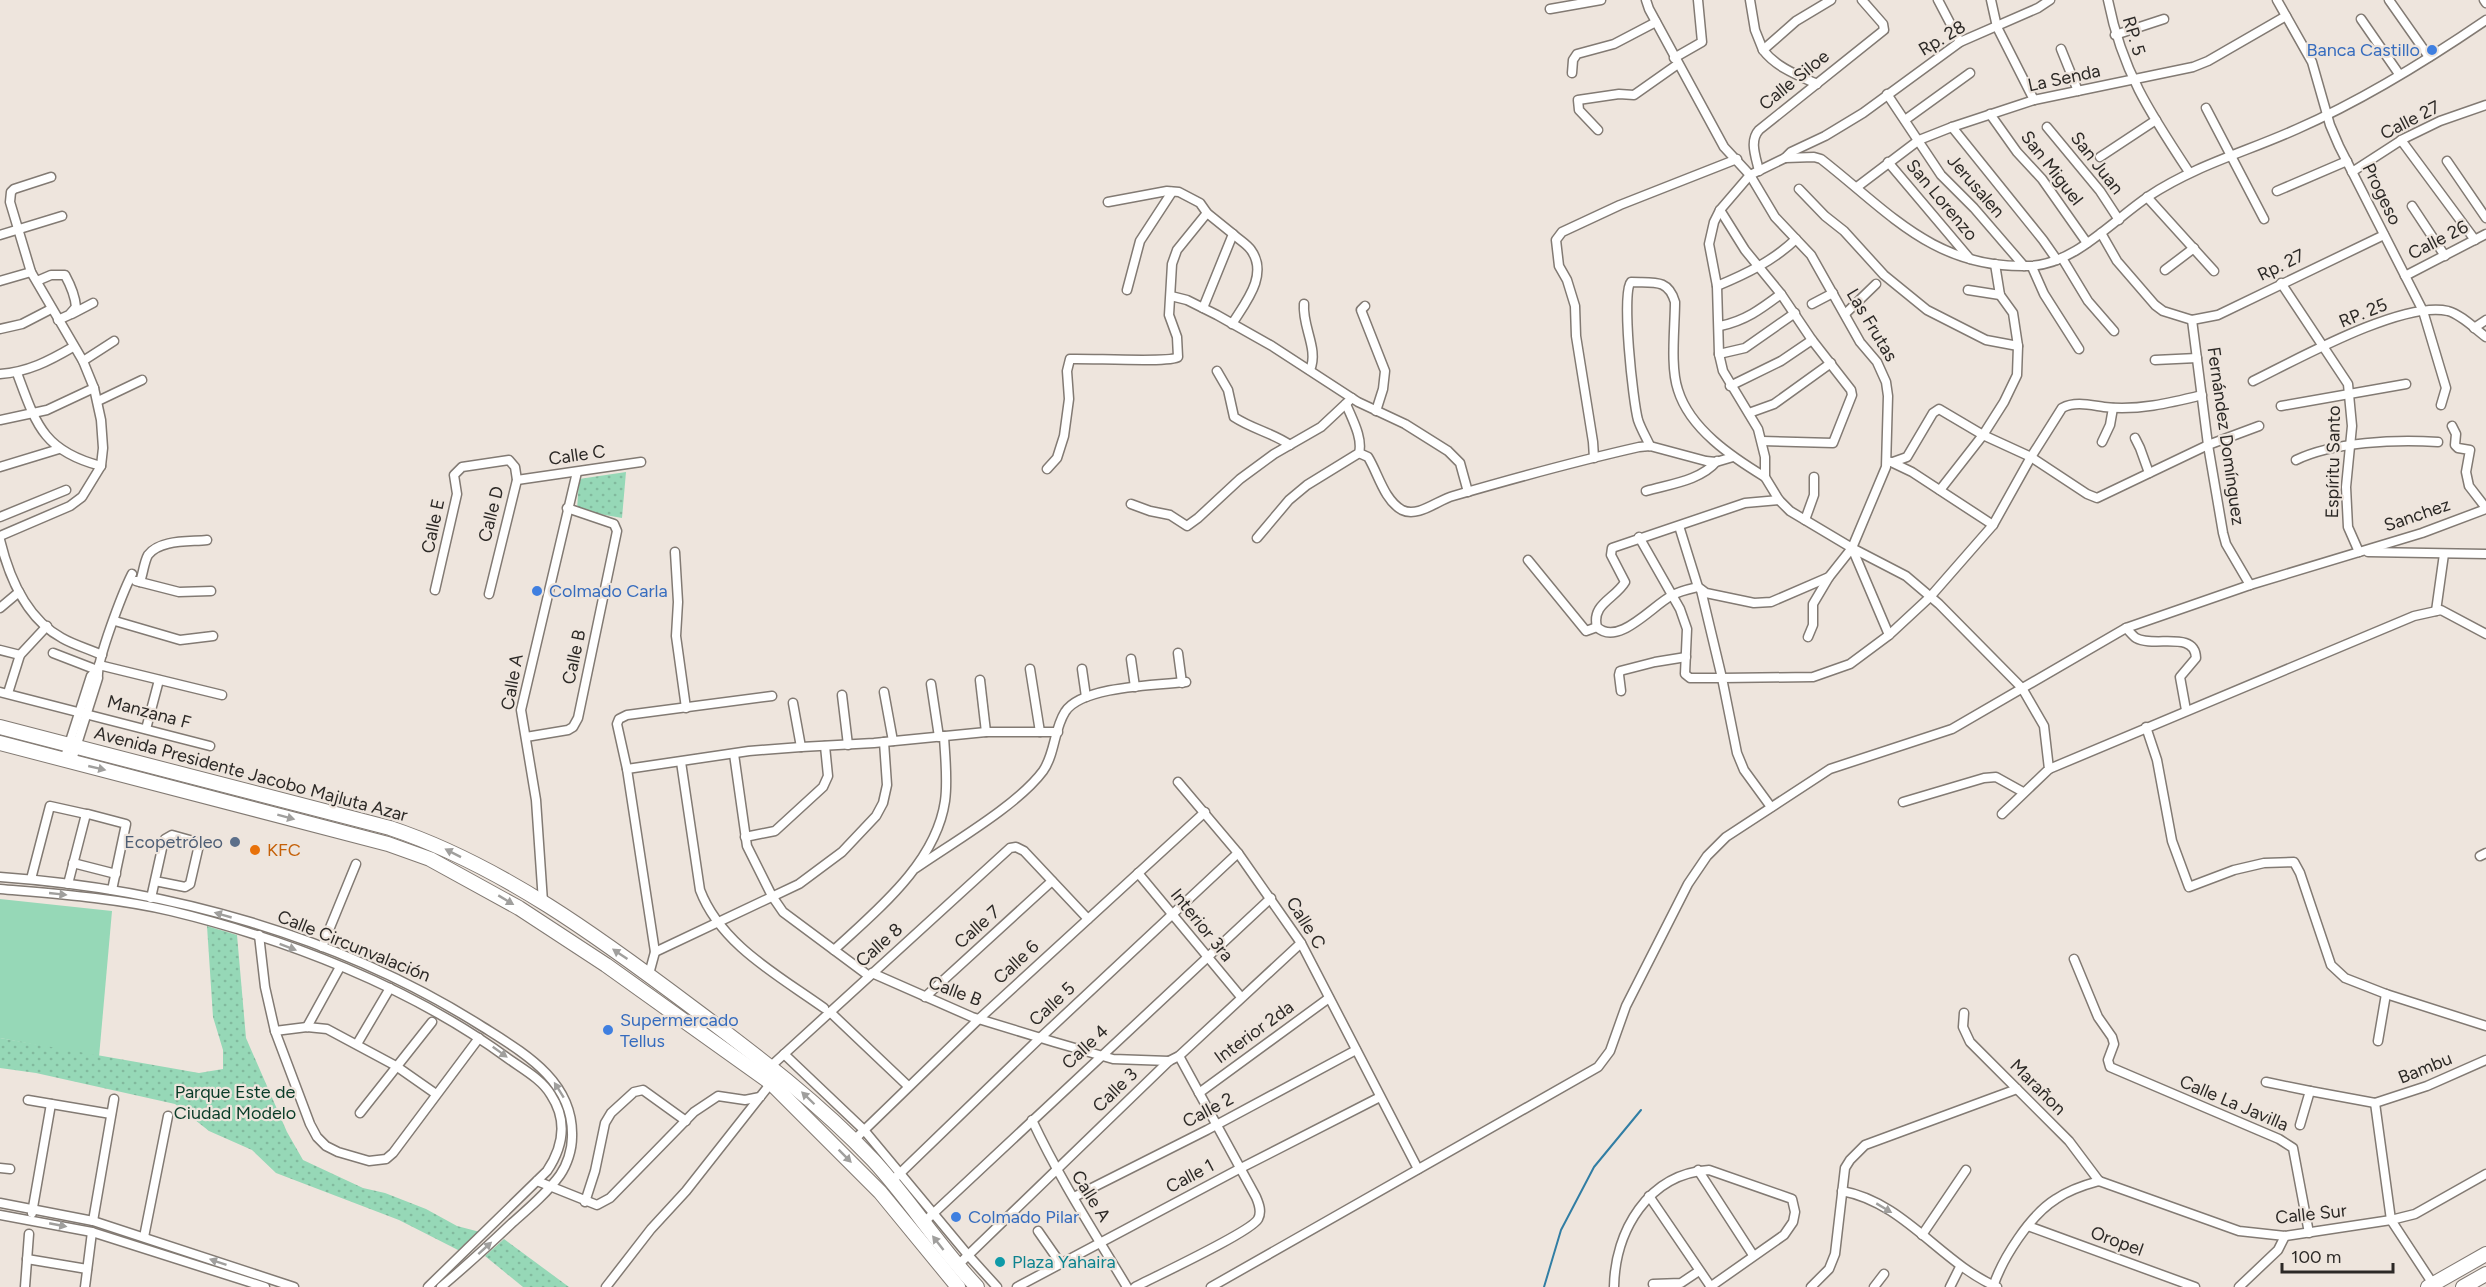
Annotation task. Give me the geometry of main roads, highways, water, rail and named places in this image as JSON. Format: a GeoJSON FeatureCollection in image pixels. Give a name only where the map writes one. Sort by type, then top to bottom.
{"type":"FeatureCollection","features":[{"type":"Feature","properties":{"kind":"main road","name":"Avenida Presidente Jacobo Majluta Azar"},"geometry":{"type":"LineString","coordinates":[[0,727],[390,828],[449,851],[543,902],[649,974],[802,1092],[895,1177],[927,1218],[957,1266],[976,1287]]}},
{"type":"Feature","properties":{"kind":"main road","name":"Avenida Presidente Jacobo Majluta Azar"},"geometry":{"type":"LineString","coordinates":[[0,743],[410,850],[519,908],[606,965],[771,1083],[880,1192],[958,1287]]}},
{"type":"Feature","properties":{"kind":"main road"},"geometry":{"type":"LineString","coordinates":[[2430,1286],[2486,1254]]}},
{"type":"Feature","properties":{"kind":"main road"},"geometry":{"type":"LineString","coordinates":[[2463,1287],[2486,1274]]}},
{"type":"Feature","properties":{"kind":"waterway"},"geometry":{"type":"LineString","coordinates":[[1544,1287],[1561,1230],[1594,1167],[1641,1110]]}},
{"type":"Feature","properties":{"kind":"place","name":"Banca Castillo"},"geometry":{"type":"Point","coordinates":[2432,50]}},
{"type":"Feature","properties":{"kind":"place","name":"Colmado Carla"},"geometry":{"type":"Point","coordinates":[537,591]}},
{"type":"Feature","properties":{"kind":"place","name":"Ecopetróleo"},"geometry":{"type":"Point","coordinates":[235,842]}},
{"type":"Feature","properties":{"kind":"place","name":"KFC"},"geometry":{"type":"Point","coordinates":[255,850]}},
{"type":"Feature","properties":{"kind":"place","name":"Supermercado Tellus"},"geometry":{"type":"Point","coordinates":[608,1030]}},
{"type":"Feature","properties":{"kind":"place","name":"Colmado Pilar"},"geometry":{"type":"Point","coordinates":[956,1217]}},
{"type":"Feature","properties":{"kind":"place","name":"Plaza Yahaira"},"geometry":{"type":"Point","coordinates":[1000,1262]}},
{"type":"Feature","properties":{"kind":"park label","name":"Parque Este de Ciudad Modelo"},"geometry":{"type":"Point","coordinates":[235,1102]}}]}
